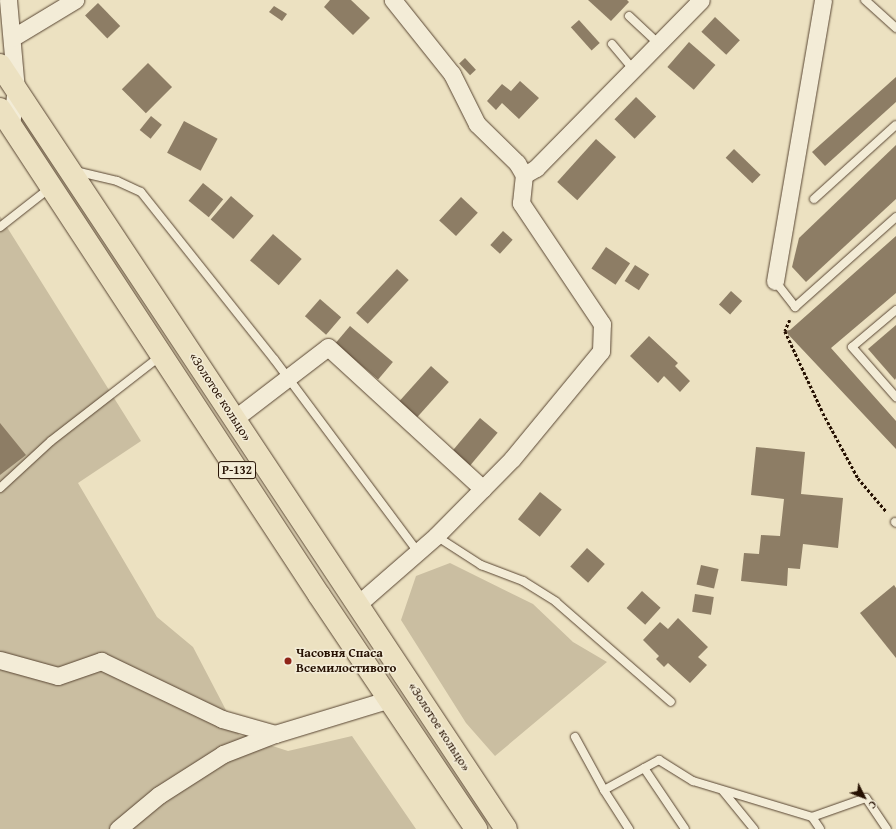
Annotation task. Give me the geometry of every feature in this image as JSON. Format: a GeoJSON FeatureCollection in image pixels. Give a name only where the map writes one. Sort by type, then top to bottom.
{"type":"FeatureCollection","features":[{"type":"Feature","properties":{"kind":"highway","name":"«Золотое кольцо»"},"geometry":{"type":"LineString","coordinates":[[0,65],[72,171],[234,419],[506,829]]}},
{"type":"Feature","properties":{"kind":"highway","name":"«Золотое кольцо»"},"geometry":{"type":"LineString","coordinates":[[5,117],[476,829]]}},
{"type":"Feature","properties":{"kind":"street"},"geometry":{"type":"LineString","coordinates":[[5,117],[16,89],[8,0]]}},
{"type":"Feature","properties":{"kind":"street"},"geometry":{"type":"LineString","coordinates":[[12,38],[75,0]]}},
{"type":"Feature","properties":{"kind":"street"},"geometry":{"type":"LineString","coordinates":[[358,604],[436,536],[512,459],[601,351],[602,324],[521,203],[524,175],[517,163],[477,124],[452,74],[393,0]]}},
{"type":"Feature","properties":{"kind":"street"},"geometry":{"type":"LineString","coordinates":[[524,175],[536,168],[660,45],[701,0]]}},
{"type":"Feature","properties":{"kind":"street"},"geometry":{"type":"LineString","coordinates":[[775,282],[823,0]]}},
{"type":"Feature","properties":{"kind":"street"},"geometry":{"type":"LineString","coordinates":[[234,419],[328,347],[482,489]]}},
{"type":"Feature","properties":{"kind":"street"},"geometry":{"type":"LineString","coordinates":[[0,660],[58,676],[101,660],[222,719],[275,734]]}},
{"type":"Feature","properties":{"kind":"street"},"geometry":{"type":"LineString","coordinates":[[118,829],[158,795],[223,754],[275,734],[390,699]]}},
{"type":"Feature","properties":{"kind":"lane"},"geometry":{"type":"LineString","coordinates":[[865,0],[896,28]]}},
{"type":"Feature","properties":{"kind":"lane"},"geometry":{"type":"LineString","coordinates":[[629,16],[660,45]]}},
{"type":"Feature","properties":{"kind":"lane"},"geometry":{"type":"LineString","coordinates":[[612,44],[634,70]]}},
{"type":"Feature","properties":{"kind":"lane"},"geometry":{"type":"LineString","coordinates":[[814,199],[896,125]]}},
{"type":"Feature","properties":{"kind":"lane"},"geometry":{"type":"LineString","coordinates":[[72,171],[117,181],[141,192],[274,358],[287,379],[418,552]]}},
{"type":"Feature","properties":{"kind":"lane"},"geometry":{"type":"LineString","coordinates":[[0,227],[52,187]]}},
{"type":"Feature","properties":{"kind":"lane"},"geometry":{"type":"LineString","coordinates":[[775,282],[795,307],[896,217]]}},
{"type":"Feature","properties":{"kind":"lane"},"geometry":{"type":"LineString","coordinates":[[896,310],[852,347],[896,396]]}},
{"type":"Feature","properties":{"kind":"lane"},"geometry":{"type":"LineString","coordinates":[[0,488],[51,441],[163,355]]}},
{"type":"Feature","properties":{"kind":"lane"},"geometry":{"type":"LineString","coordinates":[[436,536],[481,566],[523,581],[556,602],[671,702]]}},
{"type":"Feature","properties":{"kind":"lane"},"geometry":{"type":"LineString","coordinates":[[575,737],[604,790],[629,829]]}},
{"type":"Feature","properties":{"kind":"lane"},"geometry":{"type":"LineString","coordinates":[[604,790],[659,760],[693,781],[812,817],[866,798],[887,829]]}},
{"type":"Feature","properties":{"kind":"lane"},"geometry":{"type":"LineString","coordinates":[[644,768],[685,829]]}},
{"type":"Feature","properties":{"kind":"lane"},"geometry":{"type":"LineString","coordinates":[[722,790],[754,829]]}},
{"type":"Feature","properties":{"kind":"lane"},"geometry":{"type":"LineString","coordinates":[[812,817],[820,829]]}},
{"type":"Feature","properties":{"kind":"path"},"geometry":{"type":"LineString","coordinates":[[795,307],[785,331],[820,406],[858,478],[896,522]]}},
{"type":"Feature","properties":{"kind":"shaded area"},"geometry":{"type":"Polygon","coordinates":[[[0,216],[141,441],[78,483],[157,617],[193,647],[239,735],[288,751],[352,736],[416,829],[0,829],[0,216]]]}},
{"type":"Feature","properties":{"kind":"shaded area"},"geometry":{"type":"Polygon","coordinates":[[[450,563],[533,604],[573,642],[607,662],[495,756],[466,723],[401,620],[416,576],[450,563]]]}},
{"type":"Feature","properties":{"kind":"building"},"geometry":{"type":"Polygon","coordinates":[[[330,0],[351,0],[370,18],[353,35],[324,7],[330,0]]]}},
{"type":"Feature","properties":{"kind":"building"},"geometry":{"type":"Polygon","coordinates":[[[588,0],[627,0],[629,2],[611,21],[588,0]]]}},
{"type":"Feature","properties":{"kind":"building"},"geometry":{"type":"Polygon","coordinates":[[[98,3],[120,26],[107,39],[85,16],[98,3]]]}},
{"type":"Feature","properties":{"kind":"building"},"geometry":{"type":"Polygon","coordinates":[[[274,6],[287,14],[282,21],[269,12],[274,6]]]}},
{"type":"Feature","properties":{"kind":"building"},"geometry":{"type":"Polygon","coordinates":[[[715,17],[740,40],[726,55],[701,32],[715,17]]]}},
{"type":"Feature","properties":{"kind":"building"},"geometry":{"type":"Polygon","coordinates":[[[579,20],[600,43],[592,50],[571,27],[579,20]]]}},
{"type":"Feature","properties":{"kind":"building"},"geometry":{"type":"Polygon","coordinates":[[[689,42],[715,65],[694,90],[667,67],[689,42]]]}},
{"type":"Feature","properties":{"kind":"building"},"geometry":{"type":"Polygon","coordinates":[[[465,58],[476,70],[470,75],[459,63],[465,58]]]}},
{"type":"Feature","properties":{"kind":"building"},"geometry":{"type":"Polygon","coordinates":[[[148,63],[172,87],[146,113],[122,89],[148,63]]]}},
{"type":"Feature","properties":{"kind":"building"},"geometry":{"type":"Polygon","coordinates":[[[896,77],[896,102],[825,166],[812,152],[896,77]]]}},
{"type":"Feature","properties":{"kind":"building"},"geometry":{"type":"Polygon","coordinates":[[[520,81],[539,98],[519,119],[502,103],[496,110],[487,101],[502,84],[511,91],[520,81]]]}},
{"type":"Feature","properties":{"kind":"building"},"geometry":{"type":"Polygon","coordinates":[[[636,97],[656,116],[635,139],[614,119],[636,97]]]}},
{"type":"Feature","properties":{"kind":"building"},"geometry":{"type":"Polygon","coordinates":[[[151,116],[162,125],[151,139],[140,130],[151,116]]]}},
{"type":"Feature","properties":{"kind":"building"},"geometry":{"type":"Polygon","coordinates":[[[184,121],[218,139],[201,171],[167,153],[184,121]]]}},
{"type":"Feature","properties":{"kind":"building"},"geometry":{"type":"Polygon","coordinates":[[[596,139],[616,157],[577,200],[557,182],[596,139]]]}},
{"type":"Feature","properties":{"kind":"building"},"geometry":{"type":"Polygon","coordinates":[[[896,145],[896,199],[806,282],[792,267],[799,238],[896,145]]]}},
{"type":"Feature","properties":{"kind":"building"},"geometry":{"type":"Polygon","coordinates":[[[734,149],[761,175],[752,183],[726,158],[734,149]]]}},
{"type":"Feature","properties":{"kind":"building"},"geometry":{"type":"Polygon","coordinates":[[[203,183],[223,199],[209,217],[189,201],[203,183]]]}},
{"type":"Feature","properties":{"kind":"building"},"geometry":{"type":"Polygon","coordinates":[[[231,196],[254,216],[233,239],[211,219],[231,196]]]}},
{"type":"Feature","properties":{"kind":"building"},"geometry":{"type":"Polygon","coordinates":[[[461,197],[478,213],[456,236],[439,220],[461,197]]]}},
{"type":"Feature","properties":{"kind":"building"},"geometry":{"type":"Polygon","coordinates":[[[503,231],[513,240],[500,254],[490,245],[503,231]]]}},
{"type":"Feature","properties":{"kind":"building"},"geometry":{"type":"Polygon","coordinates":[[[273,234],[302,259],[279,285],[250,260],[273,234]]]}},
{"type":"Feature","properties":{"kind":"building"},"geometry":{"type":"Polygon","coordinates":[[[896,236],[896,293],[831,348],[896,421],[896,449],[785,331],[790,330],[896,236]]]}},
{"type":"Feature","properties":{"kind":"building"},"geometry":{"type":"Polygon","coordinates":[[[606,247],[630,263],[616,285],[591,269],[606,247]]]}},
{"type":"Feature","properties":{"kind":"building"},"geometry":{"type":"Polygon","coordinates":[[[635,265],[649,274],[639,290],[625,281],[635,265]]]}},
{"type":"Feature","properties":{"kind":"building"},"geometry":{"type":"Polygon","coordinates":[[[397,269],[409,280],[368,324],[356,313],[397,269]]]}},
{"type":"Feature","properties":{"kind":"building"},"geometry":{"type":"Polygon","coordinates":[[[731,291],[742,301],[730,314],[719,304],[731,291]]]}},
{"type":"Feature","properties":{"kind":"building"},"geometry":{"type":"Polygon","coordinates":[[[320,299],[341,317],[326,335],[305,316],[320,299]]]}},
{"type":"Feature","properties":{"kind":"building"},"geometry":{"type":"Polygon","coordinates":[[[896,325],[896,378],[895,380],[868,349],[896,325]]]}},
{"type":"Feature","properties":{"kind":"building"},"geometry":{"type":"Polygon","coordinates":[[[350,326],[393,362],[378,380],[335,344],[350,326]]]}},
{"type":"Feature","properties":{"kind":"building"},"geometry":{"type":"Polygon","coordinates":[[[649,336],[678,363],[675,366],[690,381],[680,392],[664,376],[658,383],[630,356],[649,336]]]}},
{"type":"Feature","properties":{"kind":"building"},"geometry":{"type":"Polygon","coordinates":[[[431,366],[449,382],[417,418],[399,402],[431,366]]]}},
{"type":"Feature","properties":{"kind":"building"},"geometry":{"type":"Polygon","coordinates":[[[480,418],[498,433],[468,468],[450,453],[480,418]]]}},
{"type":"Feature","properties":{"kind":"building"},"geometry":{"type":"Polygon","coordinates":[[[0,423],[26,455],[0,475],[0,423]]]}},
{"type":"Feature","properties":{"kind":"building"},"geometry":{"type":"Polygon","coordinates":[[[756,447],[805,452],[801,494],[843,498],[838,548],[803,544],[800,569],[788,568],[787,586],[741,581],[744,553],[759,554],[761,535],[780,536],[784,499],[751,495],[756,447]]]}},
{"type":"Feature","properties":{"kind":"building"},"geometry":{"type":"Polygon","coordinates":[[[540,492],[562,510],[540,537],[518,519],[540,492]]]}},
{"type":"Feature","properties":{"kind":"building"},"geometry":{"type":"Polygon","coordinates":[[[587,548],[605,564],[588,583],[570,567],[587,548]]]}},
{"type":"Feature","properties":{"kind":"building"},"geometry":{"type":"Polygon","coordinates":[[[701,565],[719,569],[714,589],[697,584],[701,565]]]}},
{"type":"Feature","properties":{"kind":"building"},"geometry":{"type":"Polygon","coordinates":[[[894,585],[896,588],[896,658],[860,613],[894,585]]]}},
{"type":"Feature","properties":{"kind":"building"},"geometry":{"type":"Polygon","coordinates":[[[642,591],[661,608],[645,625],[627,608],[642,591]]]}},
{"type":"Feature","properties":{"kind":"building"},"geometry":{"type":"Polygon","coordinates":[[[695,594],[714,597],[711,615],[692,612],[695,594]]]}},
{"type":"Feature","properties":{"kind":"building"},"geometry":{"type":"Polygon","coordinates":[[[678,618],[708,647],[698,657],[707,665],[690,683],[668,663],[664,667],[656,659],[659,656],[643,640],[660,622],[668,629],[678,618]]]}},
{"type":"Feature","properties":{"kind":"place","name":"Часовня Спаса Всемилостивого"},"geometry":{"type":"Point","coordinates":[288,661]}}]}
